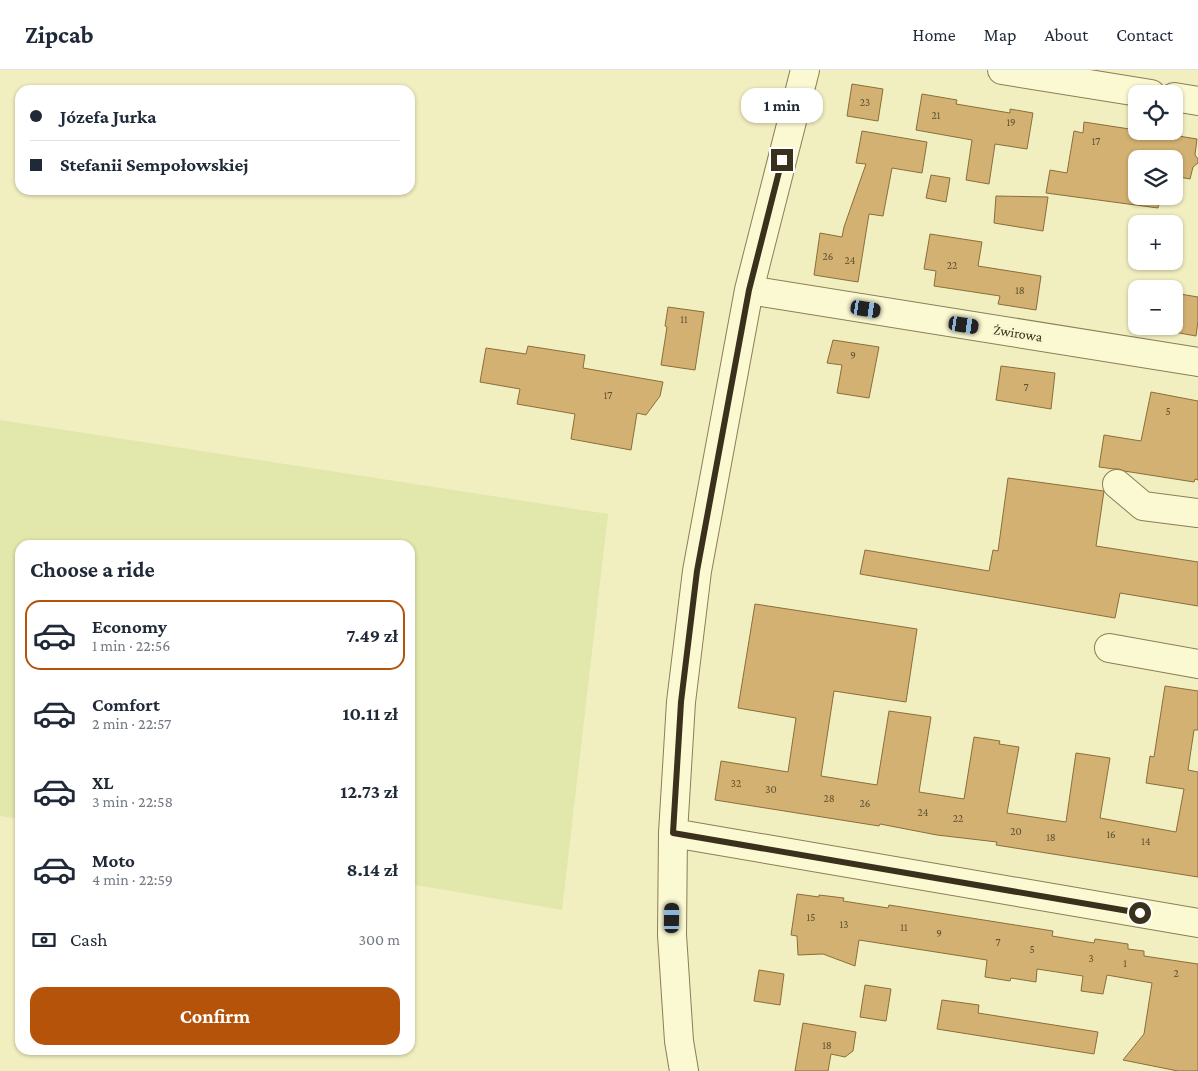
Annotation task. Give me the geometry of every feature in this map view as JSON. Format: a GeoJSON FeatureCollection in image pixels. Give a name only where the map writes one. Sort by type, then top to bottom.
{"type":"FeatureCollection","features":[{"type":"Feature","properties":{"kind":"street"},"geometry":{"type":"LineString","coordinates":[[684,1071],[679,1042],[672,935],[673,833],[681,702],[697,571],[749,290],[805,70]]}},
{"type":"Feature","properties":{"kind":"street"},"geometry":{"type":"LineString","coordinates":[[1002,70],[1115,79],[1129,85]]}},
{"type":"Feature","properties":{"kind":"street"},"geometry":{"type":"LineString","coordinates":[[1183,98],[1198,100]]}},
{"type":"Feature","properties":{"kind":"street","name":"Żwirowa"},"geometry":{"type":"LineString","coordinates":[[749,290],[1198,362]]}},
{"type":"Feature","properties":{"kind":"street"},"geometry":{"type":"LineString","coordinates":[[1117,484],[1143,506],[1198,513]]}},
{"type":"Feature","properties":{"kind":"street"},"geometry":{"type":"LineString","coordinates":[[1109,648],[1198,664]]}},
{"type":"Feature","properties":{"kind":"street"},"geometry":{"type":"LineString","coordinates":[[673,833],[1198,923]]}},
{"type":"Feature","properties":{"kind":"green space"},"geometry":{"type":"Polygon","coordinates":[[[0,420],[608,514],[562,910],[415,885],[415,540],[15,540],[15,818],[0,816],[0,420]]]}},
{"type":"Feature","properties":{"kind":"building"},"geometry":{"type":"Polygon","coordinates":[[[852,84],[883,89],[878,121],[847,116],[852,84]]]}},
{"type":"Feature","properties":{"kind":"building"},"geometry":{"type":"Polygon","coordinates":[[[922,94],[957,100],[956,104],[1010,113],[1010,109],[1033,113],[1027,149],[995,144],[989,184],[966,180],[972,140],[916,130],[922,94]]]}},
{"type":"Feature","properties":{"kind":"building"},"geometry":{"type":"Polygon","coordinates":[[[1084,122],[1128,129],[1128,140],[1183,140],[1183,137],[1197,139],[1195,155],[1198,163],[1193,167],[1190,179],[1183,178],[1183,150],[1128,150],[1128,204],[1046,193],[1050,170],[1067,173],[1074,131],[1083,133],[1084,122]]]}},
{"type":"Feature","properties":{"kind":"building"},"geometry":{"type":"Polygon","coordinates":[[[862,131],[927,142],[922,173],[892,168],[883,216],[869,214],[858,282],[814,275],[820,233],[842,237],[866,164],[856,163],[862,131]]]}},
{"type":"Feature","properties":{"kind":"building"},"geometry":{"type":"Polygon","coordinates":[[[931,175],[950,178],[946,202],[926,198],[931,175]]]}},
{"type":"Feature","properties":{"kind":"building"},"geometry":{"type":"Polygon","coordinates":[[[996,196],[1048,197],[1043,231],[994,223],[996,196]]]}},
{"type":"Feature","properties":{"kind":"building"},"geometry":{"type":"Polygon","coordinates":[[[1136,205],[1158,205],[1158,208],[1136,205]]]}},
{"type":"Feature","properties":{"kind":"building"},"geometry":{"type":"Polygon","coordinates":[[[930,234],[982,242],[978,266],[1041,276],[1036,310],[998,304],[1000,296],[934,286],[936,271],[924,269],[930,234]]]}},
{"type":"Feature","properties":{"kind":"building"},"geometry":{"type":"Polygon","coordinates":[[[1183,294],[1198,297],[1196,336],[1183,334],[1183,294]]]}},
{"type":"Feature","properties":{"kind":"building"},"geometry":{"type":"Polygon","coordinates":[[[668,307],[704,312],[695,370],[661,365],[668,307]]]}},
{"type":"Feature","properties":{"kind":"building"},"geometry":{"type":"Polygon","coordinates":[[[833,340],[879,347],[869,398],[837,393],[842,365],[827,363],[833,340]]]}},
{"type":"Feature","properties":{"kind":"building"},"geometry":{"type":"Polygon","coordinates":[[[528,346],[585,355],[583,368],[663,382],[660,396],[646,415],[637,413],[631,450],[571,439],[575,414],[517,404],[520,389],[480,382],[486,348],[526,354],[528,346]]]}},
{"type":"Feature","properties":{"kind":"building"},"geometry":{"type":"Polygon","coordinates":[[[1001,366],[1055,373],[1051,409],[996,400],[1001,366]]]}},
{"type":"Feature","properties":{"kind":"building"},"geometry":{"type":"Polygon","coordinates":[[[1151,392],[1198,401],[1198,480],[1195,479],[1194,482],[1099,467],[1104,435],[1141,441],[1151,392]]]}},
{"type":"Feature","properties":{"kind":"building"},"geometry":{"type":"Polygon","coordinates":[[[1008,478],[1104,491],[1096,546],[1198,562],[1198,606],[1120,593],[1115,618],[860,574],[865,550],[989,571],[993,550],[998,551],[1008,478]]]}},
{"type":"Feature","properties":{"kind":"building"},"geometry":{"type":"Polygon","coordinates":[[[755,604],[917,629],[906,702],[834,691],[821,776],[877,785],[889,711],[931,717],[919,792],[964,799],[974,737],[1000,741],[999,744],[1019,747],[1007,813],[1066,822],[1076,753],[1110,758],[1100,818],[1176,832],[1184,789],[1146,783],[1150,756],[1154,757],[1165,686],[1198,691],[1198,730],[1194,730],[1188,770],[1198,772],[1198,877],[996,845],[997,842],[937,835],[880,824],[879,826],[715,800],[721,761],[788,772],[796,718],[738,708],[755,604]]]}},
{"type":"Feature","properties":{"kind":"building"},"geometry":{"type":"Polygon","coordinates":[[[797,894],[844,898],[843,901],[888,908],[889,905],[1053,931],[1052,936],[1094,943],[1095,939],[1128,944],[1128,949],[1144,951],[1144,956],[1198,964],[1198,1071],[1178,1071],[1123,1060],[1144,1034],[1152,983],[1107,975],[1103,994],[1081,991],[1083,976],[1037,969],[1036,982],[1011,978],[1010,981],[985,977],[987,960],[859,940],[855,966],[823,954],[798,955],[797,936],[791,935],[797,894]]]}},
{"type":"Feature","properties":{"kind":"building"},"geometry":{"type":"Polygon","coordinates":[[[759,970],[784,974],[780,1005],[754,1001],[759,970]]]}},
{"type":"Feature","properties":{"kind":"building"},"geometry":{"type":"Polygon","coordinates":[[[865,985],[891,989],[886,1021],[860,1017],[865,985]]]}},
{"type":"Feature","properties":{"kind":"building"},"geometry":{"type":"Polygon","coordinates":[[[942,1000],[979,1005],[978,1013],[1098,1032],[1094,1054],[937,1029],[942,1000]]]}},
{"type":"Feature","properties":{"kind":"building"},"geometry":{"type":"Polygon","coordinates":[[[803,1023],[856,1032],[853,1051],[845,1057],[831,1054],[828,1071],[795,1071],[803,1023]]]}},
{"type":"Feature","properties":{"kind":"route"},"geometry":{"type":"LineString","coordinates":[[782,160],[749,290],[697,571],[681,702],[673,833],[1140,913]]}}]}
